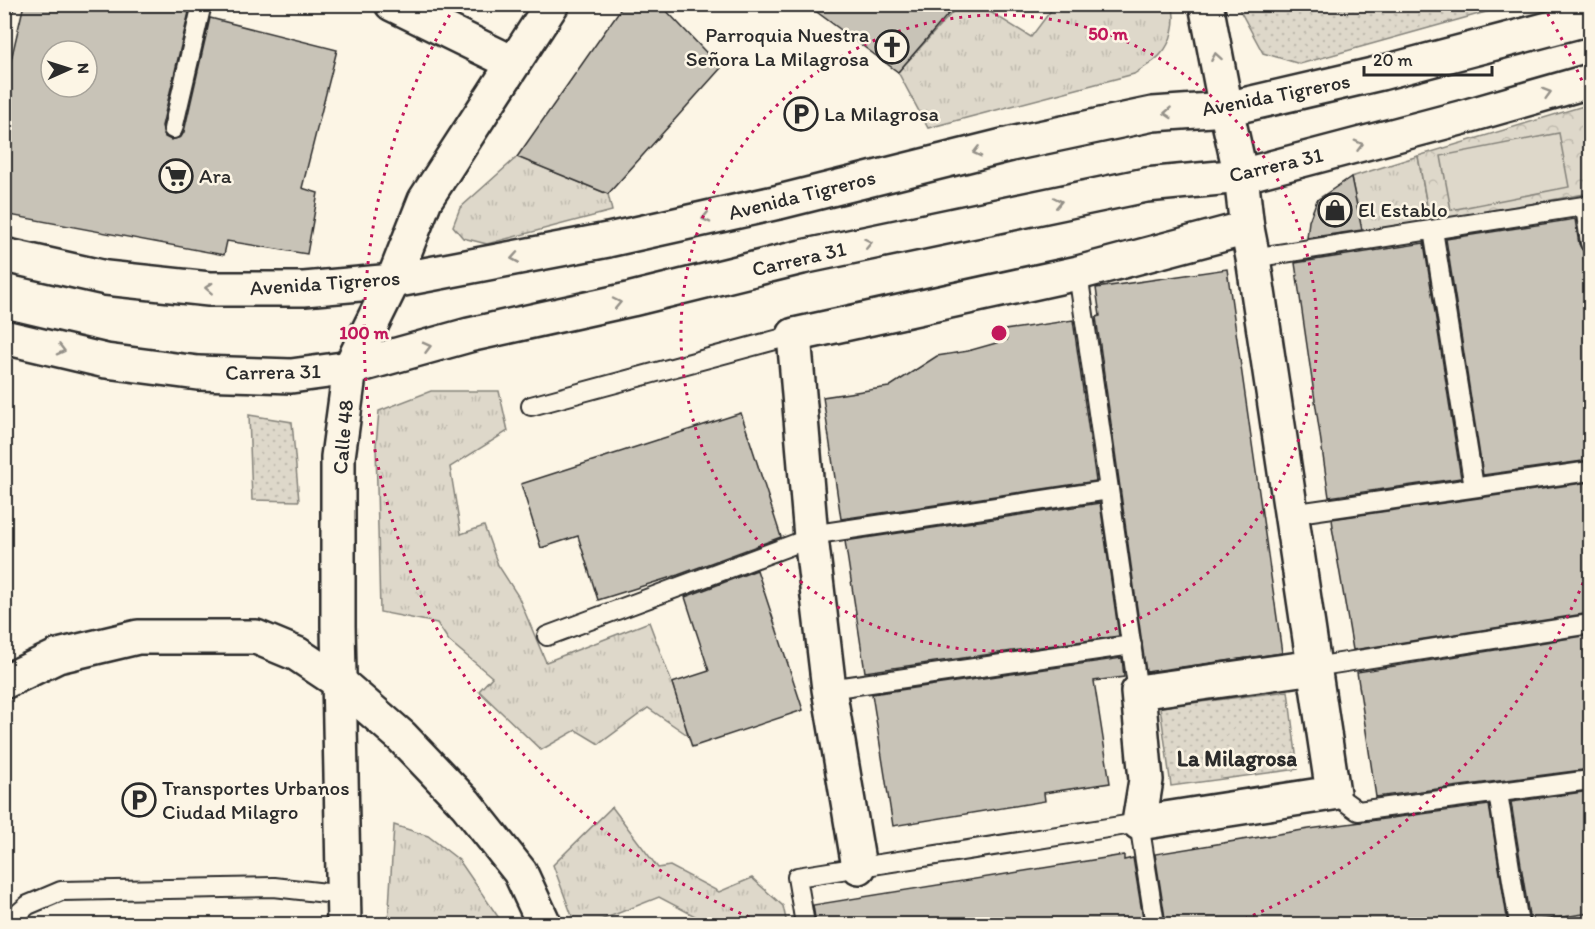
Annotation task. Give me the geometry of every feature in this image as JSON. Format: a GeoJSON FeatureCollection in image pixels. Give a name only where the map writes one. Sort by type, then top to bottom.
{"type":"FeatureCollection","features":[{"type":"Feature","properties":{"kind":"street"},"geometry":{"type":"LineString","coordinates":[[392,4],[513,63]]}},
{"type":"Feature","properties":{"kind":"street","name":"Calle 48"},"geometry":{"type":"LineString","coordinates":[[344,910],[339,682],[338,457],[350,368],[393,280],[425,200],[552,4]]}},
{"type":"Feature","properties":{"kind":"street"},"geometry":{"type":"LineString","coordinates":[[1206,4],[1241,176],[1333,794],[1139,823],[1146,780],[1138,692],[1314,667]]}},
{"type":"Feature","properties":{"kind":"street","name":"Avenida Tigreros"},"geometry":{"type":"LineString","coordinates":[[4,255],[106,278],[209,289],[304,289],[393,280],[608,240],[779,202],[1011,144],[1153,114],[1226,109],[1381,74],[1590,18]]}},
{"type":"Feature","properties":{"kind":"street","name":"Carrera 31"},"geometry":{"type":"LineString","coordinates":[[4,337],[106,361],[198,373],[291,376],[350,368],[469,335],[632,299],[802,257],[1146,185],[1241,176],[1590,81]]}},
{"type":"Feature","properties":{"kind":"street"},"geometry":{"type":"LineString","coordinates":[[859,867],[829,689],[811,537],[794,335],[1078,273],[1250,243]]}},
{"type":"Feature","properties":{"kind":"street"},"geometry":{"type":"LineString","coordinates":[[4,682],[58,656],[138,637],[256,637],[297,654],[339,682],[401,736],[466,804],[520,872],[543,924]]}},
{"type":"Feature","properties":{"kind":"lane"},"geometry":{"type":"LineString","coordinates":[[173,129],[202,4]]}},
{"type":"Feature","properties":{"kind":"lane"},"geometry":{"type":"LineString","coordinates":[[1250,243],[1433,230],[1588,206],[1590,243]]}},
{"type":"Feature","properties":{"kind":"lane"},"geometry":{"type":"LineString","coordinates":[[1433,230],[1474,487]]}},
{"type":"Feature","properties":{"kind":"lane"},"geometry":{"type":"LineString","coordinates":[[1078,273],[1138,692]]}},
{"type":"Feature","properties":{"kind":"lane"},"geometry":{"type":"LineString","coordinates":[[531,406],[794,335]]}},
{"type":"Feature","properties":{"kind":"lane"},"geometry":{"type":"LineString","coordinates":[[1292,514],[1590,471]]}},
{"type":"Feature","properties":{"kind":"lane"},"geometry":{"type":"LineString","coordinates":[[547,636],[824,533],[1109,490]]}},
{"type":"Feature","properties":{"kind":"lane"},"geometry":{"type":"LineString","coordinates":[[1314,667],[1590,624]]}},
{"type":"Feature","properties":{"kind":"lane"},"geometry":{"type":"LineString","coordinates":[[829,689],[1132,645]]}},
{"type":"Feature","properties":{"kind":"lane"},"geometry":{"type":"LineString","coordinates":[[1333,794],[1358,811],[1590,780]]}},
{"type":"Feature","properties":{"kind":"lane"},"geometry":{"type":"LineString","coordinates":[[1498,793],[1519,924]]}},
{"type":"Feature","properties":{"kind":"lane"},"geometry":{"type":"LineString","coordinates":[[805,924],[797,877],[1139,823],[1155,924]]}},
{"type":"Feature","properties":{"kind":"lane"},"geometry":{"type":"LineString","coordinates":[[6,924],[28,905],[62,891],[274,887],[344,910]]}},
{"type":"Feature","properties":{"kind":"green space"},"geometry":{"type":"Polygon","coordinates":[[[959,5],[979,5],[1031,37],[1055,5],[1172,5],[1174,24],[1165,49],[1155,60],[1134,74],[928,128],[898,72],[959,5]]]}},
{"type":"Feature","properties":{"kind":"green space"},"geometry":{"type":"Polygon","coordinates":[[[1237,5],[1511,5],[1300,64],[1263,53],[1237,5]]]}},
{"type":"Feature","properties":{"kind":"green space"},"geometry":{"type":"Polygon","coordinates":[[[1590,104],[1590,193],[1430,222],[1418,156],[1590,104]]]}},
{"type":"Feature","properties":{"kind":"green space"},"geometry":{"type":"Polygon","coordinates":[[[1559,133],[1569,187],[1451,210],[1441,156],[1559,133]]]}},
{"type":"Feature","properties":{"kind":"green space"},"geometry":{"type":"Polygon","coordinates":[[[1418,156],[1430,222],[1362,231],[1351,177],[1418,156]]]}},
{"type":"Feature","properties":{"kind":"green space"},"geometry":{"type":"Polygon","coordinates":[[[517,157],[608,194],[612,211],[487,244],[463,238],[453,226],[460,208],[517,157]]]}},
{"type":"Feature","properties":{"kind":"green space"},"geometry":{"type":"Polygon","coordinates":[[[431,391],[499,391],[508,431],[450,467],[461,534],[484,526],[498,565],[518,596],[546,662],[649,622],[689,736],[648,708],[599,744],[576,730],[541,750],[479,691],[492,677],[449,641],[437,623],[380,612],[376,445],[379,411],[431,391]]]}},
{"type":"Feature","properties":{"kind":"green space"},"geometry":{"type":"Polygon","coordinates":[[[249,415],[292,422],[299,501],[252,500],[249,415]]]}},
{"type":"Feature","properties":{"kind":"green space"},"geometry":{"type":"Polygon","coordinates":[[[1288,691],[1298,769],[1171,786],[1160,707],[1288,691]]]}},
{"type":"Feature","properties":{"kind":"green space"},"geometry":{"type":"Polygon","coordinates":[[[612,807],[658,868],[670,866],[719,892],[752,878],[783,906],[787,924],[710,924],[659,897],[591,924],[575,924],[553,865],[612,807]]]}},
{"type":"Feature","properties":{"kind":"green space"},"geometry":{"type":"Polygon","coordinates":[[[394,825],[428,836],[459,860],[503,924],[388,924],[394,825]]]}},
{"type":"Feature","properties":{"kind":"building"},"geometry":{"type":"Polygon","coordinates":[[[24,4],[185,4],[184,11],[189,12],[162,126],[165,137],[171,140],[181,137],[184,132],[210,18],[337,50],[302,188],[318,193],[307,254],[227,241],[224,255],[4,214],[4,90],[24,4]]]}},
{"type":"Feature","properties":{"kind":"building"},"geometry":{"type":"Polygon","coordinates":[[[624,4],[660,4],[721,68],[608,194],[517,157],[624,4]]]}},
{"type":"Feature","properties":{"kind":"building","name":"Parroquia Nuestra Señora La Milagrosa"},"geometry":{"type":"Polygon","coordinates":[[[806,4],[957,4],[898,72],[806,4]]]}},
{"type":"Feature","properties":{"kind":"building","name":"El Establo"},"geometry":{"type":"Polygon","coordinates":[[[1351,177],[1362,230],[1307,238],[1309,221],[1317,200],[1351,177]]]}},
{"type":"Feature","properties":{"kind":"building"},"geometry":{"type":"Polygon","coordinates":[[[1575,219],[1579,244],[1583,251],[1590,306],[1590,460],[1483,475],[1446,239],[1575,219]]]}},
{"type":"Feature","properties":{"kind":"building"},"geometry":{"type":"Polygon","coordinates":[[[1424,243],[1461,478],[1329,497],[1295,263],[1424,243]]]}},
{"type":"Feature","properties":{"kind":"building"},"geometry":{"type":"Polygon","coordinates":[[[1227,269],[1282,653],[1146,672],[1096,317],[1100,316],[1096,288],[1227,269]]]}},
{"type":"Feature","properties":{"kind":"building"},"geometry":{"type":"Polygon","coordinates":[[[1073,320],[1096,481],[841,519],[823,397],[889,387],[937,356],[968,351],[1007,340],[1005,330],[1073,320]]]}},
{"type":"Feature","properties":{"kind":"building"},"geometry":{"type":"Polygon","coordinates":[[[741,413],[781,537],[678,575],[598,600],[578,536],[541,548],[521,484],[741,413]]]}},
{"type":"Feature","properties":{"kind":"building"},"geometry":{"type":"Polygon","coordinates":[[[1590,482],[1590,613],[1353,650],[1332,519],[1590,482]]]}},
{"type":"Feature","properties":{"kind":"building"},"geometry":{"type":"Polygon","coordinates":[[[1100,503],[1119,636],[865,672],[845,541],[1100,503]]]}},
{"type":"Feature","properties":{"kind":"building"},"geometry":{"type":"Polygon","coordinates":[[[757,570],[803,710],[692,747],[672,683],[709,671],[685,597],[757,570]]]}},
{"type":"Feature","properties":{"kind":"building"},"geometry":{"type":"Polygon","coordinates":[[[1590,635],[1590,769],[1376,797],[1357,672],[1590,635]]]}},
{"type":"Feature","properties":{"kind":"building"},"geometry":{"type":"Polygon","coordinates":[[[1122,658],[1124,677],[1094,681],[1110,783],[1044,793],[1045,801],[893,826],[872,694],[1122,658]]]}},
{"type":"Feature","properties":{"kind":"building"},"geometry":{"type":"Polygon","coordinates":[[[1590,791],[1590,913],[1530,922],[1511,802],[1590,791]]]}},
{"type":"Feature","properties":{"kind":"building"},"geometry":{"type":"Polygon","coordinates":[[[1489,805],[1508,924],[1166,924],[1155,854],[1309,829],[1489,805]]]}},
{"type":"Feature","properties":{"kind":"building"},"geometry":{"type":"Polygon","coordinates":[[[1124,855],[1124,860],[1133,858],[1144,924],[816,924],[813,905],[1124,855]]]}},
{"type":"Feature","properties":{"kind":"place","name":"Parroquia Nuestra Señora La Milagrosa"},"geometry":{"type":"Point","coordinates":[892,47]}},
{"type":"Feature","properties":{"kind":"place","name":"La Milagrosa"},"geometry":{"type":"Point","coordinates":[801,114]}},
{"type":"Feature","properties":{"kind":"place","name":"Ara"},"geometry":{"type":"Point","coordinates":[176,176]}},
{"type":"Feature","properties":{"kind":"place","name":"El Establo"},"geometry":{"type":"Point","coordinates":[1335,210]}},
{"type":"Feature","properties":{"kind":"place","name":"Transportes Urbanos Ciudad Milagro"},"geometry":{"type":"Point","coordinates":[139,800]}},
{"type":"Feature","properties":{"kind":"district","name":"La Milagrosa"},"geometry":{"type":"Point","coordinates":[1237,758]}}]}
